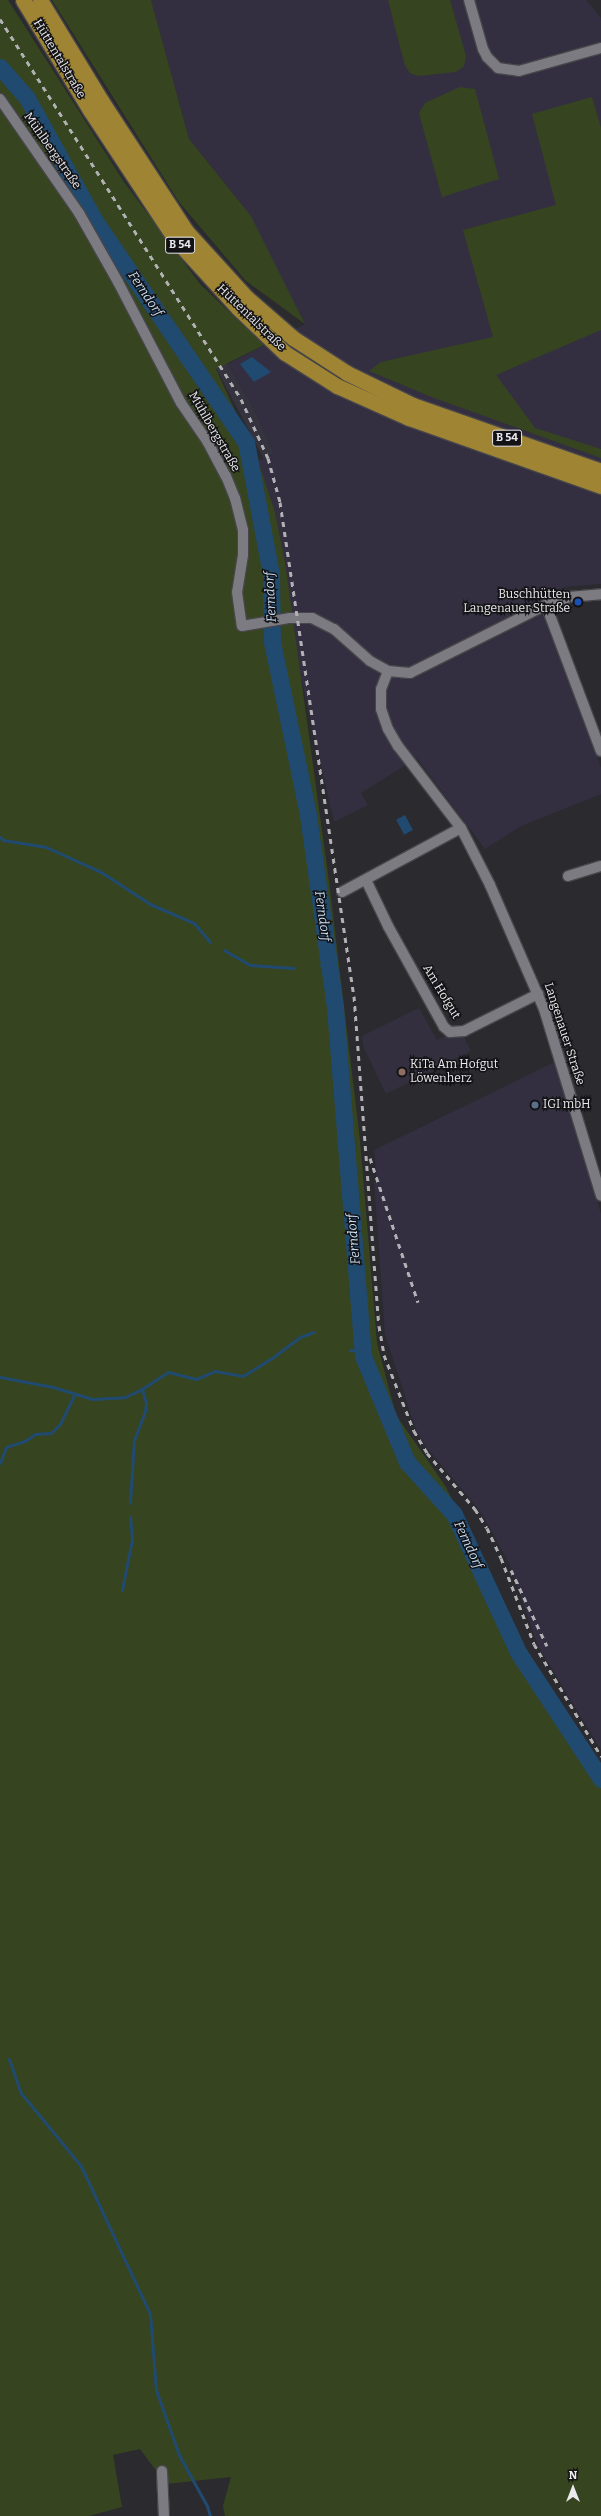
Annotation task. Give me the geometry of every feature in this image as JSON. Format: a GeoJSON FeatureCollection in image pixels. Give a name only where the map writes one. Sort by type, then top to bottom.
{"type":"FeatureCollection","features":[{"type":"Feature","properties":{"kind":"highway","name":"Hüttentalstraße"},"geometry":{"type":"LineString","coordinates":[[23,0],[90,110],[175,239],[238,308],[286,353],[337,386],[409,418],[601,486]]}},
{"type":"Feature","properties":{"kind":"highway","name":"Hüttentalstraße"},"geometry":{"type":"LineString","coordinates":[[40,0],[102,102],[186,230],[247,298],[293,338],[347,373],[413,405],[601,471]]}},
{"type":"Feature","properties":{"kind":"street"},"geometry":{"type":"LineString","coordinates":[[469,0],[483,49],[487,57],[498,68],[519,71],[601,48]]}},
{"type":"Feature","properties":{"kind":"street","name":"Mühlbergstraße"},"geometry":{"type":"LineString","coordinates":[[0,99],[78,213],[118,282],[181,403],[207,441],[226,476],[235,498],[243,530],[242,555],[237,592],[242,626],[290,618],[312,618],[334,629],[370,661],[388,670],[410,673],[546,605]]}},
{"type":"Feature","properties":{"kind":"street"},"geometry":{"type":"LineString","coordinates":[[601,594],[569,597],[546,605],[601,751]]}},
{"type":"Feature","properties":{"kind":"street","name":"Langenauer Straße"},"geometry":{"type":"LineString","coordinates":[[388,670],[384,679],[381,696],[381,709],[388,729],[398,746],[461,828],[490,886],[538,994],[600,1192]]}},
{"type":"Feature","properties":{"kind":"street"},"geometry":{"type":"LineString","coordinates":[[342,892],[461,828]]}},
{"type":"Feature","properties":{"kind":"street"},"geometry":{"type":"LineString","coordinates":[[568,876],[601,866]]}},
{"type":"Feature","properties":{"kind":"street","name":"Am Hofgut"},"geometry":{"type":"LineString","coordinates":[[366,880],[388,926],[444,1027],[450,1032],[464,1030],[538,994]]}},
{"type":"Feature","properties":{"kind":"street"},"geometry":{"type":"LineString","coordinates":[[162,2471],[164,2516]]}},
{"type":"Feature","properties":{"kind":"shaded area"},"geometry":{"type":"Polygon","coordinates":[[[151,0],[586,0],[601,18],[601,584],[563,587],[547,610],[601,768],[601,794],[521,826],[485,849],[417,758],[361,793],[368,805],[334,822],[297,660],[285,562],[275,512],[258,461],[274,453],[253,407],[228,364],[305,324],[251,216],[189,139],[151,0]]]}},
{"type":"Feature","properties":{"kind":"shaded area"},"geometry":{"type":"Polygon","coordinates":[[[0,6],[228,364],[253,407],[274,453],[264,459],[217,370],[20,62],[0,6]]]}},
{"type":"Feature","properties":{"kind":"shaded area","name":"KiTa Am Hofgut Löwenherz"},"geometry":{"type":"Polygon","coordinates":[[[419,1008],[437,1040],[445,1036],[452,1038],[464,1037],[471,1051],[386,1094],[363,1046],[362,1036],[419,1008]]]}},
{"type":"Feature","properties":{"kind":"shaded area"},"geometry":{"type":"Polygon","coordinates":[[[555,1062],[601,1214],[601,1750],[538,1646],[509,1563],[481,1512],[427,1448],[416,1430],[385,1334],[374,1182],[377,1181],[374,1150],[555,1062]]]}},
{"type":"Feature","properties":{"kind":"green space"},"geometry":{"type":"Polygon","coordinates":[[[0,0],[8,0],[124,182],[200,284],[264,345],[216,369],[258,461],[275,512],[285,562],[329,881],[360,1140],[377,1343],[396,1415],[446,1487],[525,1647],[601,1766],[601,2516],[225,2516],[223,2506],[231,2477],[166,2484],[140,2449],[113,2455],[122,2507],[89,2516],[0,2516],[0,0]]]}},
{"type":"Feature","properties":{"kind":"green space"},"geometry":{"type":"Polygon","coordinates":[[[52,0],[151,0],[189,139],[251,216],[305,324],[246,281],[179,202],[52,0]]]}},
{"type":"Feature","properties":{"kind":"green space"},"geometry":{"type":"Polygon","coordinates":[[[388,0],[450,0],[466,56],[464,66],[456,72],[418,76],[410,73],[405,66],[388,0]]]}},
{"type":"Feature","properties":{"kind":"green space"},"geometry":{"type":"Polygon","coordinates":[[[460,87],[475,89],[499,179],[442,197],[419,113],[425,103],[460,87]]]}},
{"type":"Feature","properties":{"kind":"green space"},"geometry":{"type":"Polygon","coordinates":[[[592,97],[601,128],[601,330],[496,375],[535,428],[601,449],[601,458],[434,398],[369,371],[381,362],[493,337],[463,230],[556,205],[532,114],[592,97]]]}},
{"type":"Feature","properties":{"kind":"water"},"geometry":{"type":"Polygon","coordinates":[[[252,357],[271,372],[254,382],[240,364],[252,357]]]}},
{"type":"Feature","properties":{"kind":"water"},"geometry":{"type":"Polygon","coordinates":[[[405,815],[413,830],[404,835],[396,820],[405,815]]]}},
{"type":"Feature","properties":{"kind":"waterway","name":"Ferndorf"},"geometry":{"type":"LineString","coordinates":[[0,67],[27,98],[95,221],[246,442],[271,574],[272,642],[308,815],[335,1008],[363,1356],[407,1462],[454,1514],[518,1652],[601,1779]]}},
{"type":"Feature","properties":{"kind":"waterway"},"geometry":{"type":"LineString","coordinates":[[0,837],[3,840],[46,847],[101,872],[150,904],[194,923],[210,942]]}},
{"type":"Feature","properties":{"kind":"waterway"},"geometry":{"type":"LineString","coordinates":[[224,950],[250,965],[294,968]]}},
{"type":"Feature","properties":{"kind":"waterway","name":"Ferndorf"},"geometry":{"type":"LineString","coordinates":[[321,965],[329,965]]}},
{"type":"Feature","properties":{"kind":"waterway"},"geometry":{"type":"LineString","coordinates":[[0,1377],[53,1387],[92,1399],[125,1397],[142,1389],[168,1372],[196,1379],[215,1371],[243,1376],[276,1355],[300,1337],[314,1332]]}},
{"type":"Feature","properties":{"kind":"waterway"},"geometry":{"type":"LineString","coordinates":[[350,1350],[363,1351]]}},
{"type":"Feature","properties":{"kind":"waterway"},"geometry":{"type":"LineString","coordinates":[[130,1503],[134,1440],[145,1411],[146,1403],[142,1389]]}},
{"type":"Feature","properties":{"kind":"waterway"},"geometry":{"type":"LineString","coordinates":[[0,1463],[6,1447],[25,1441],[35,1434],[51,1433],[60,1424],[74,1395]]}},
{"type":"Feature","properties":{"kind":"waterway"},"geometry":{"type":"LineString","coordinates":[[122,1590],[132,1539],[130,1517]]}},
{"type":"Feature","properties":{"kind":"waterway"},"geometry":{"type":"LineString","coordinates":[[9,2059],[21,2093],[81,2166],[150,2314],[156,2390],[179,2455],[207,2506],[210,2516]]}},
{"type":"Feature","properties":{"kind":"railway"},"geometry":{"type":"LineString","coordinates":[[0,19],[241,399],[268,458],[280,502],[354,996],[379,1326],[384,1355],[414,1431],[427,1453],[475,1509],[487,1528],[501,1558],[534,1644],[601,1756]]}},
{"type":"Feature","properties":{"kind":"railway"},"geometry":{"type":"LineString","coordinates":[[370,1158],[418,1302]]}},
{"type":"Feature","properties":{"kind":"railway"},"geometry":{"type":"LineString","coordinates":[[511,1570],[547,1646]]}},
{"type":"Feature","properties":{"kind":"place","name":"Buschhütten Langenauer Straße"},"geometry":{"type":"Point","coordinates":[578,602]}},
{"type":"Feature","properties":{"kind":"place","name":"KiTa Am Hofgut Löwenherz"},"geometry":{"type":"Point","coordinates":[402,1072]}},
{"type":"Feature","properties":{"kind":"place","name":"IGI mbH"},"geometry":{"type":"Point","coordinates":[535,1105]}}]}
